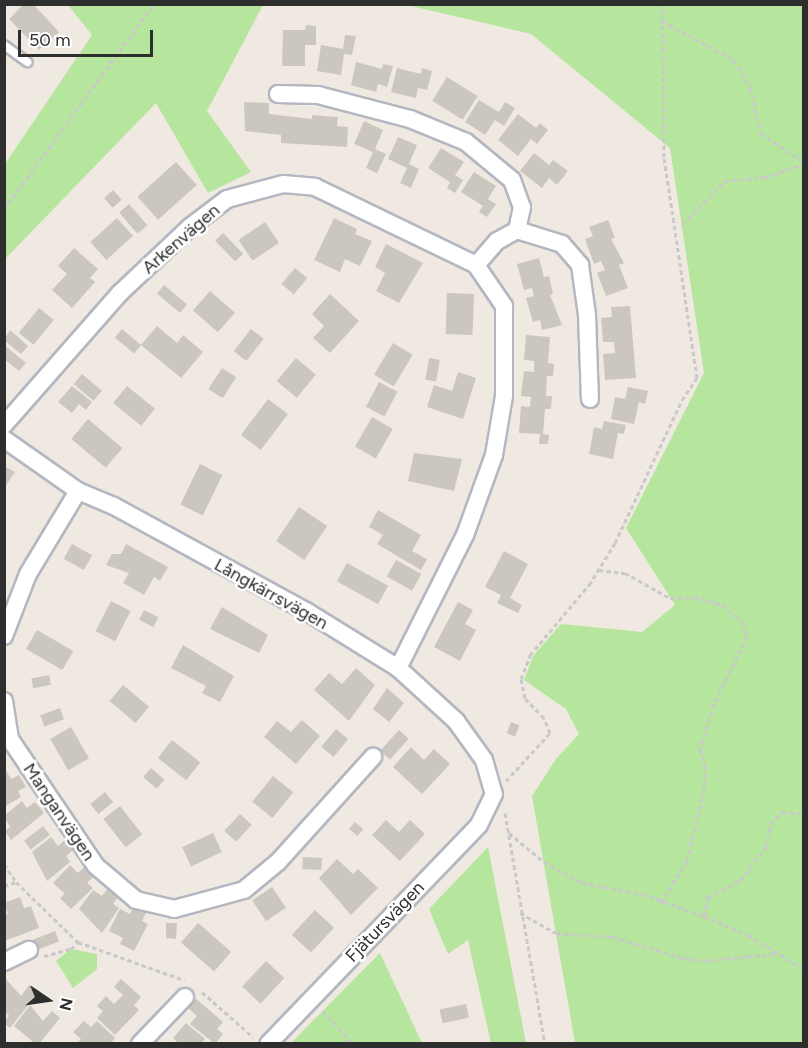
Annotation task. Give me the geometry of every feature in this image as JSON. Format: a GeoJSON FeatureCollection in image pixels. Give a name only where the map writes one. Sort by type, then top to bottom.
{"type":"FeatureCollection","features":[{"type":"Feature","properties":{"kind":"street"},"geometry":{"type":"LineString","coordinates":[[278,94],[318,94],[410,119],[466,142],[512,180],[522,207],[517,230]]}},
{"type":"Feature","properties":{"kind":"street","name":"Arkenvägen"},"geometry":{"type":"LineString","coordinates":[[4,425],[120,293],[190,227],[227,199],[283,184],[315,187],[476,265],[504,306],[504,396],[494,455],[465,535],[398,668]]}},
{"type":"Feature","properties":{"kind":"street"},"geometry":{"type":"LineString","coordinates":[[476,265],[497,241],[517,230],[562,244],[580,265],[587,315],[590,399]]}},
{"type":"Feature","properties":{"kind":"street","name":"Långkärrsvägen"},"geometry":{"type":"LineString","coordinates":[[4,439],[78,491],[114,506],[306,611],[398,668],[456,722],[484,760],[494,794]]}},
{"type":"Feature","properties":{"kind":"street"},"geometry":{"type":"LineString","coordinates":[[4,636],[7,618],[28,574],[78,491]]}},
{"type":"Feature","properties":{"kind":"street","name":"Manganvägen"},"geometry":{"type":"LineString","coordinates":[[4,700],[10,738],[96,866],[136,900],[174,909],[244,890],[278,862],[373,757]]}},
{"type":"Feature","properties":{"kind":"street","name":"Fjätursvägen"},"geometry":{"type":"LineString","coordinates":[[268,1044],[478,825],[494,794]]}},
{"type":"Feature","properties":{"kind":"street"},"geometry":{"type":"LineString","coordinates":[[4,962],[29,950]]}},
{"type":"Feature","properties":{"kind":"street"},"geometry":{"type":"LineString","coordinates":[[140,1044],[191,989]]}},
{"type":"Feature","properties":{"kind":"lane"},"geometry":{"type":"LineString","coordinates":[[4,45],[27,62]]}},
{"type":"Feature","properties":{"kind":"path"},"geometry":{"type":"LineString","coordinates":[[4,209],[154,4]]}},
{"type":"Feature","properties":{"kind":"path"},"geometry":{"type":"LineString","coordinates":[[545,1044],[520,913],[508,819],[494,794],[550,733],[544,718],[525,698],[521,679],[530,655],[599,570],[682,400],[697,378],[664,157],[663,4]]}},
{"type":"Feature","properties":{"kind":"path"},"geometry":{"type":"LineString","coordinates":[[662,21],[734,60],[750,87],[761,134],[804,163]]}},
{"type":"Feature","properties":{"kind":"path"},"geometry":{"type":"LineString","coordinates":[[682,225],[725,181],[766,177],[804,163]]}},
{"type":"Feature","properties":{"kind":"path"},"geometry":{"type":"LineString","coordinates":[[599,570],[625,573],[670,598],[694,597],[723,605],[742,622],[747,636],[714,704],[702,741],[704,791],[687,861],[661,902]]}},
{"type":"Feature","properties":{"kind":"path"},"geometry":{"type":"LineString","coordinates":[[704,916],[708,897],[741,879],[767,846],[770,824],[782,812],[804,813]]}},
{"type":"Feature","properties":{"kind":"path"},"geometry":{"type":"LineString","coordinates":[[509,832],[544,862],[582,883],[642,894],[704,916],[748,935],[804,969]]}},
{"type":"Feature","properties":{"kind":"path"},"geometry":{"type":"LineString","coordinates":[[4,864],[16,882],[78,942],[191,989],[260,1044]]}},
{"type":"Feature","properties":{"kind":"path"},"geometry":{"type":"LineString","coordinates":[[4,886],[16,882]]}},
{"type":"Feature","properties":{"kind":"path"},"geometry":{"type":"LineString","coordinates":[[520,913],[556,933],[613,937],[682,958],[703,961],[777,954]]}},
{"type":"Feature","properties":{"kind":"path"},"geometry":{"type":"LineString","coordinates":[[29,950],[43,956],[71,949],[78,942]]}},
{"type":"Feature","properties":{"kind":"path"},"geometry":{"type":"LineString","coordinates":[[311,999],[353,1044]]}},
{"type":"Feature","properties":{"kind":"green space"},"geometry":{"type":"Polygon","coordinates":[[[68,5],[263,5],[207,111],[251,172],[208,193],[156,103],[5,259],[5,164],[92,35],[68,5]]]}},
{"type":"Feature","properties":{"kind":"green space"},"geometry":{"type":"Polygon","coordinates":[[[407,5],[803,5],[803,1043],[575,1043],[532,796],[556,759],[579,734],[566,709],[524,680],[533,656],[561,624],[642,632],[675,605],[626,528],[704,373],[670,148],[531,34],[407,5]]]}},
{"type":"Feature","properties":{"kind":"green space"},"geometry":{"type":"Polygon","coordinates":[[[488,847],[526,1043],[491,1043],[468,940],[448,954],[429,909],[488,847]]]}},
{"type":"Feature","properties":{"kind":"green space"},"geometry":{"type":"Polygon","coordinates":[[[71,949],[97,954],[97,969],[73,988],[56,961],[71,949]]]}},
{"type":"Feature","properties":{"kind":"green space"},"geometry":{"type":"Polygon","coordinates":[[[380,953],[422,1043],[291,1043],[380,953]]]}},
{"type":"Feature","properties":{"kind":"building"},"geometry":{"type":"Polygon","coordinates":[[[24,4],[33,4],[59,32],[39,50],[9,19],[24,4]]]}},
{"type":"Feature","properties":{"kind":"building"},"geometry":{"type":"Polygon","coordinates":[[[306,25],[316,26],[316,45],[305,45],[305,66],[282,66],[283,30],[305,30],[306,25]]]}},
{"type":"Feature","properties":{"kind":"building"},"geometry":{"type":"Polygon","coordinates":[[[345,35],[356,36],[352,55],[344,54],[341,75],[317,71],[321,45],[343,49],[345,35]]]}},
{"type":"Feature","properties":{"kind":"building"},"geometry":{"type":"Polygon","coordinates":[[[356,62],[382,69],[383,64],[393,66],[387,87],[378,84],[376,92],[351,85],[356,62]]]}},
{"type":"Feature","properties":{"kind":"building"},"geometry":{"type":"Polygon","coordinates":[[[397,68],[421,74],[422,68],[432,71],[427,90],[418,88],[416,98],[391,92],[397,68]]]}},
{"type":"Feature","properties":{"kind":"building"},"geometry":{"type":"Polygon","coordinates":[[[447,77],[478,96],[463,120],[432,101],[447,77]]]}},
{"type":"Feature","properties":{"kind":"building"},"geometry":{"type":"Polygon","coordinates":[[[479,100],[499,112],[505,102],[515,108],[504,126],[495,120],[485,135],[465,122],[479,100]]]}},
{"type":"Feature","properties":{"kind":"building"},"geometry":{"type":"Polygon","coordinates":[[[244,102],[269,103],[269,114],[312,119],[312,115],[338,117],[337,126],[348,127],[347,147],[281,143],[281,135],[245,131],[244,102]]]}},
{"type":"Feature","properties":{"kind":"building"},"geometry":{"type":"Polygon","coordinates":[[[518,114],[536,128],[540,123],[548,130],[537,144],[531,139],[518,156],[498,140],[518,114]]]}},
{"type":"Feature","properties":{"kind":"building"},"geometry":{"type":"Polygon","coordinates":[[[364,121],[383,130],[375,149],[386,154],[377,173],[366,168],[373,152],[354,144],[364,121]]]}},
{"type":"Feature","properties":{"kind":"building"},"geometry":{"type":"Polygon","coordinates":[[[398,137],[417,145],[409,164],[419,169],[411,188],[400,183],[407,168],[388,159],[398,137]]]}},
{"type":"Feature","properties":{"kind":"building"},"geometry":{"type":"Polygon","coordinates":[[[441,148],[464,162],[455,175],[463,180],[455,193],[447,188],[450,182],[428,168],[441,148]]]}},
{"type":"Feature","properties":{"kind":"building"},"geometry":{"type":"Polygon","coordinates":[[[534,153],[549,165],[553,160],[568,171],[557,185],[549,178],[542,188],[520,171],[534,153]]]}},
{"type":"Feature","properties":{"kind":"building"},"geometry":{"type":"Polygon","coordinates":[[[176,162],[197,185],[158,220],[137,197],[176,162]]]}},
{"type":"Feature","properties":{"kind":"building"},"geometry":{"type":"Polygon","coordinates":[[[474,172],[496,186],[488,199],[496,204],[487,217],[479,212],[483,206],[461,192],[474,172]]]}},
{"type":"Feature","properties":{"kind":"building"},"geometry":{"type":"Polygon","coordinates":[[[113,190],[122,200],[113,208],[104,198],[113,190]]]}},
{"type":"Feature","properties":{"kind":"building"},"geometry":{"type":"Polygon","coordinates":[[[129,204],[147,225],[138,234],[119,213],[129,204]]]}},
{"type":"Feature","properties":{"kind":"building"},"geometry":{"type":"Polygon","coordinates":[[[117,218],[133,236],[106,260],[90,242],[117,218]]]}},
{"type":"Feature","properties":{"kind":"building"},"geometry":{"type":"Polygon","coordinates":[[[334,218],[357,229],[355,234],[372,241],[360,266],[345,259],[340,272],[314,260],[334,218]]]}},
{"type":"Feature","properties":{"kind":"building"},"geometry":{"type":"Polygon","coordinates":[[[608,220],[615,238],[611,239],[624,263],[619,265],[628,288],[606,296],[597,273],[605,270],[601,261],[594,264],[585,239],[593,236],[589,227],[608,220]]]}},
{"type":"Feature","properties":{"kind":"building"},"geometry":{"type":"Polygon","coordinates":[[[265,222],[279,243],[252,261],[238,240],[265,222]]]}},
{"type":"Feature","properties":{"kind":"building"},"geometry":{"type":"Polygon","coordinates":[[[223,233],[243,254],[235,262],[215,241],[223,233]]]}},
{"type":"Feature","properties":{"kind":"building"},"geometry":{"type":"Polygon","coordinates":[[[386,244],[423,263],[399,303],[376,291],[385,273],[375,267],[386,244]]]}},
{"type":"Feature","properties":{"kind":"building"},"geometry":{"type":"Polygon","coordinates":[[[74,248],[98,269],[90,278],[95,282],[72,308],[52,290],[67,274],[58,266],[74,248]]]}},
{"type":"Feature","properties":{"kind":"building"},"geometry":{"type":"Polygon","coordinates":[[[539,258],[544,277],[549,276],[553,294],[550,295],[562,325],[542,330],[540,320],[533,322],[526,298],[534,296],[532,288],[524,290],[517,264],[539,258]]]}},
{"type":"Feature","properties":{"kind":"building"},"geometry":{"type":"Polygon","coordinates":[[[295,268],[307,278],[294,294],[282,284],[295,268]]]}},
{"type":"Feature","properties":{"kind":"building"},"geometry":{"type":"Polygon","coordinates":[[[164,285],[187,304],[180,313],[157,293],[164,285]]]}},
{"type":"Feature","properties":{"kind":"building"},"geometry":{"type":"Polygon","coordinates":[[[210,291],[235,313],[218,332],[193,311],[210,291]]]}},
{"type":"Feature","properties":{"kind":"building"},"geometry":{"type":"Polygon","coordinates":[[[447,293],[474,294],[473,335],[446,334],[447,293]]]}},
{"type":"Feature","properties":{"kind":"building"},"geometry":{"type":"Polygon","coordinates":[[[330,294],[359,321],[330,353],[313,338],[324,326],[312,314],[330,294]]]}},
{"type":"Feature","properties":{"kind":"building"},"geometry":{"type":"Polygon","coordinates":[[[630,306],[636,378],[605,380],[603,354],[615,353],[614,342],[603,342],[601,318],[612,317],[611,307],[630,306]]]}},
{"type":"Feature","properties":{"kind":"building"},"geometry":{"type":"Polygon","coordinates":[[[39,308],[54,320],[34,345],[19,333],[39,308]]]}},
{"type":"Feature","properties":{"kind":"building"},"geometry":{"type":"Polygon","coordinates":[[[157,326],[177,343],[183,335],[203,352],[181,378],[141,345],[157,326]]]}},
{"type":"Feature","properties":{"kind":"building"},"geometry":{"type":"Polygon","coordinates":[[[122,329],[141,345],[134,353],[115,337],[122,329]]]}},
{"type":"Feature","properties":{"kind":"building"},"geometry":{"type":"Polygon","coordinates":[[[251,329],[264,339],[246,361],[234,351],[251,329]]]}},
{"type":"Feature","properties":{"kind":"building"},"geometry":{"type":"Polygon","coordinates":[[[10,330],[28,346],[21,354],[4,340],[10,330]]]}},
{"type":"Feature","properties":{"kind":"building"},"geometry":{"type":"Polygon","coordinates":[[[526,335],[550,337],[548,363],[554,364],[553,376],[547,376],[546,396],[552,396],[551,409],[545,409],[543,434],[549,435],[548,444],[539,444],[540,434],[519,433],[521,406],[530,407],[531,397],[521,396],[524,371],[534,372],[534,361],[524,360],[526,335]]]}},
{"type":"Feature","properties":{"kind":"building"},"geometry":{"type":"Polygon","coordinates":[[[393,343],[413,355],[394,387],[374,375],[393,343]]]}},
{"type":"Feature","properties":{"kind":"building"},"geometry":{"type":"Polygon","coordinates":[[[4,345],[26,363],[19,371],[4,359],[4,345]]]}},
{"type":"Feature","properties":{"kind":"building"},"geometry":{"type":"Polygon","coordinates":[[[296,358],[316,375],[297,398],[277,381],[296,358]]]}},
{"type":"Feature","properties":{"kind":"building"},"geometry":{"type":"Polygon","coordinates":[[[429,358],[440,360],[436,382],[425,380],[429,358]]]}},
{"type":"Feature","properties":{"kind":"building"},"geometry":{"type":"Polygon","coordinates":[[[222,368],[236,377],[223,398],[208,389],[222,368]]]}},
{"type":"Feature","properties":{"kind":"building"},"geometry":{"type":"Polygon","coordinates":[[[458,372],[476,378],[463,419],[427,407],[434,385],[452,391],[458,372]]]}},
{"type":"Feature","properties":{"kind":"building"},"geometry":{"type":"Polygon","coordinates":[[[82,374],[102,391],[94,401],[74,384],[82,374]]]}},
{"type":"Feature","properties":{"kind":"building"},"geometry":{"type":"Polygon","coordinates":[[[379,382],[398,392],[384,417],[366,407],[379,382]]]}},
{"type":"Feature","properties":{"kind":"building"},"geometry":{"type":"Polygon","coordinates":[[[72,386],[92,402],[86,410],[79,404],[72,413],[58,402],[72,386]]]}},
{"type":"Feature","properties":{"kind":"building"},"geometry":{"type":"Polygon","coordinates":[[[127,386],[155,409],[141,426],[113,403],[127,386]]]}},
{"type":"Feature","properties":{"kind":"building"},"geometry":{"type":"Polygon","coordinates":[[[628,387],[648,391],[645,404],[639,402],[634,424],[611,419],[615,397],[625,399],[628,387]]]}},
{"type":"Feature","properties":{"kind":"building"},"geometry":{"type":"Polygon","coordinates":[[[268,399],[288,414],[261,450],[241,435],[268,399]]]}},
{"type":"Feature","properties":{"kind":"building"},"geometry":{"type":"Polygon","coordinates":[[[372,417],[393,429],[376,458],[355,446],[372,417]]]}},
{"type":"Feature","properties":{"kind":"building"},"geometry":{"type":"Polygon","coordinates":[[[88,419],[122,448],[106,468],[71,439],[88,419]]]}},
{"type":"Feature","properties":{"kind":"building"},"geometry":{"type":"Polygon","coordinates":[[[604,421],[626,425],[624,434],[618,433],[613,459],[589,454],[594,427],[602,429],[604,421]]]}},
{"type":"Feature","properties":{"kind":"building"},"geometry":{"type":"Polygon","coordinates":[[[414,453],[462,459],[454,491],[408,481],[414,453]]]}},
{"type":"Feature","properties":{"kind":"building"},"geometry":{"type":"Polygon","coordinates":[[[200,464],[222,475],[203,515],[180,504],[200,464]]]}},
{"type":"Feature","properties":{"kind":"building"},"geometry":{"type":"Polygon","coordinates":[[[4,466],[15,472],[4,488],[4,466]]]}},
{"type":"Feature","properties":{"kind":"building"},"geometry":{"type":"Polygon","coordinates":[[[299,507],[327,526],[304,560],[276,541],[299,507]]]}},
{"type":"Feature","properties":{"kind":"building"},"geometry":{"type":"Polygon","coordinates":[[[378,510],[421,535],[412,551],[427,559],[421,570],[377,544],[383,535],[369,527],[378,510]]]}},
{"type":"Feature","properties":{"kind":"building"},"geometry":{"type":"Polygon","coordinates":[[[72,544],[92,555],[84,570],[64,559],[72,544]]]}},
{"type":"Feature","properties":{"kind":"building"},"geometry":{"type":"Polygon","coordinates":[[[126,544],[168,567],[160,581],[154,577],[144,595],[123,583],[129,573],[106,565],[112,554],[121,554],[126,544]]]}},
{"type":"Feature","properties":{"kind":"building"},"geometry":{"type":"Polygon","coordinates":[[[504,551],[528,564],[510,598],[522,605],[518,613],[497,603],[501,595],[485,587],[504,551]]]}},
{"type":"Feature","properties":{"kind":"building"},"geometry":{"type":"Polygon","coordinates":[[[396,560],[421,574],[412,591],[387,577],[396,560]]]}},
{"type":"Feature","properties":{"kind":"building"},"geometry":{"type":"Polygon","coordinates":[[[347,563],[388,586],[378,604],[337,581],[347,563]]]}},
{"type":"Feature","properties":{"kind":"building"},"geometry":{"type":"Polygon","coordinates":[[[111,601],[131,611],[115,641],[96,631],[111,601]]]}},
{"type":"Feature","properties":{"kind":"building"},"geometry":{"type":"Polygon","coordinates":[[[458,602],[473,610],[465,624],[476,630],[460,661],[434,647],[458,602]]]}},
{"type":"Feature","properties":{"kind":"building"},"geometry":{"type":"Polygon","coordinates":[[[222,607],[268,635],[259,653],[210,629],[222,607]]]}},
{"type":"Feature","properties":{"kind":"building"},"geometry":{"type":"Polygon","coordinates":[[[144,610],[158,617],[153,627],[139,620],[144,610]]]}},
{"type":"Feature","properties":{"kind":"building"},"geometry":{"type":"Polygon","coordinates":[[[37,630],[73,651],[62,670],[26,649],[37,630]]]}},
{"type":"Feature","properties":{"kind":"building"},"geometry":{"type":"Polygon","coordinates":[[[183,645],[234,676],[220,702],[202,693],[206,686],[171,668],[183,645]]]}},
{"type":"Feature","properties":{"kind":"building"},"geometry":{"type":"Polygon","coordinates":[[[356,668],[375,685],[349,721],[314,690],[329,673],[342,684],[356,668]]]}},
{"type":"Feature","properties":{"kind":"building"},"geometry":{"type":"Polygon","coordinates":[[[49,675],[51,685],[33,688],[31,678],[49,675]]]}},
{"type":"Feature","properties":{"kind":"building"},"geometry":{"type":"Polygon","coordinates":[[[123,685],[149,707],[136,723],[110,701],[123,685]]]}},
{"type":"Feature","properties":{"kind":"building"},"geometry":{"type":"Polygon","coordinates":[[[387,688],[404,703],[389,722],[373,709],[387,688]]]}},
{"type":"Feature","properties":{"kind":"building"},"geometry":{"type":"Polygon","coordinates":[[[60,708],[64,719],[44,726],[40,715],[60,708]]]}},
{"type":"Feature","properties":{"kind":"building"},"geometry":{"type":"Polygon","coordinates":[[[302,720],[320,736],[296,764],[264,737],[277,721],[291,732],[302,720]]]}},
{"type":"Feature","properties":{"kind":"building"},"geometry":{"type":"Polygon","coordinates":[[[511,722],[519,725],[515,736],[507,733],[511,722]]]}},
{"type":"Feature","properties":{"kind":"building"},"geometry":{"type":"Polygon","coordinates":[[[71,727],[89,758],[68,770],[50,739],[71,727]]]}},
{"type":"Feature","properties":{"kind":"building"},"geometry":{"type":"Polygon","coordinates":[[[336,729],[348,739],[333,757],[321,747],[336,729]]]}},
{"type":"Feature","properties":{"kind":"building"},"geometry":{"type":"Polygon","coordinates":[[[399,730],[409,739],[390,760],[380,751],[399,730]]]}},
{"type":"Feature","properties":{"kind":"building"},"geometry":{"type":"Polygon","coordinates":[[[172,740],[200,762],[186,780],[158,758],[172,740]]]}},
{"type":"Feature","properties":{"kind":"building"},"geometry":{"type":"Polygon","coordinates":[[[411,747],[424,760],[434,749],[450,764],[422,794],[393,767],[411,747]]]}},
{"type":"Feature","properties":{"kind":"building"},"geometry":{"type":"Polygon","coordinates":[[[4,767],[11,779],[19,775],[26,787],[18,791],[21,797],[4,807],[4,767]]]}},
{"type":"Feature","properties":{"kind":"building"},"geometry":{"type":"Polygon","coordinates":[[[151,768],[165,780],[157,789],[143,777],[151,768]]]}},
{"type":"Feature","properties":{"kind":"building"},"geometry":{"type":"Polygon","coordinates":[[[273,776],[293,792],[272,818],[252,802],[273,776]]]}},
{"type":"Feature","properties":{"kind":"building"},"geometry":{"type":"Polygon","coordinates":[[[105,792],[113,802],[98,814],[90,804],[105,792]]]}},
{"type":"Feature","properties":{"kind":"building"},"geometry":{"type":"Polygon","coordinates":[[[22,801],[27,808],[35,802],[44,813],[11,840],[5,831],[10,827],[4,816],[22,801]]]}},
{"type":"Feature","properties":{"kind":"building"},"geometry":{"type":"Polygon","coordinates":[[[120,806],[142,834],[126,847],[103,819],[120,806]]]}},
{"type":"Feature","properties":{"kind":"building"},"geometry":{"type":"Polygon","coordinates":[[[240,814],[252,825],[236,842],[224,831],[240,814]]]}},
{"type":"Feature","properties":{"kind":"building"},"geometry":{"type":"Polygon","coordinates":[[[386,820],[399,832],[410,820],[425,834],[400,861],[372,835],[386,820]]]}},
{"type":"Feature","properties":{"kind":"building"},"geometry":{"type":"Polygon","coordinates":[[[355,822],[363,829],[357,836],[349,829],[355,822]]]}},
{"type":"Feature","properties":{"kind":"building"},"geometry":{"type":"Polygon","coordinates":[[[43,826],[50,835],[31,849],[24,841],[43,826]]]}},
{"type":"Feature","properties":{"kind":"building"},"geometry":{"type":"Polygon","coordinates":[[[213,833],[222,852],[191,866],[182,847],[213,833]]]}},
{"type":"Feature","properties":{"kind":"building"},"geometry":{"type":"Polygon","coordinates":[[[51,837],[58,846],[65,840],[73,850],[66,856],[70,862],[47,881],[32,852],[51,837]]]}},
{"type":"Feature","properties":{"kind":"building"},"geometry":{"type":"Polygon","coordinates":[[[303,857],[322,858],[321,870],[302,869],[303,857]]]}},
{"type":"Feature","properties":{"kind":"building"},"geometry":{"type":"Polygon","coordinates":[[[337,859],[353,874],[358,869],[378,888],[351,915],[319,878],[337,859]]]}},
{"type":"Feature","properties":{"kind":"building"},"geometry":{"type":"Polygon","coordinates":[[[70,865],[78,873],[84,867],[94,876],[87,883],[93,888],[71,909],[60,898],[65,894],[53,883],[70,865]]]}},
{"type":"Feature","properties":{"kind":"building"},"geometry":{"type":"Polygon","coordinates":[[[272,887],[286,908],[266,921],[252,900],[272,887]]]}},
{"type":"Feature","properties":{"kind":"building"},"geometry":{"type":"Polygon","coordinates":[[[108,888],[119,896],[113,904],[119,908],[102,933],[79,909],[93,890],[102,896],[108,888]]]}},
{"type":"Feature","properties":{"kind":"building"},"geometry":{"type":"Polygon","coordinates":[[[20,897],[24,908],[31,906],[39,928],[4,941],[4,915],[8,914],[4,903],[20,897]]]}},
{"type":"Feature","properties":{"kind":"building"},"geometry":{"type":"Polygon","coordinates":[[[134,906],[146,913],[142,921],[148,924],[134,951],[120,944],[123,938],[109,931],[120,909],[130,914],[134,906]]]}},
{"type":"Feature","properties":{"kind":"building"},"geometry":{"type":"Polygon","coordinates":[[[315,910],[334,928],[311,953],[292,935],[315,910]]]}},
{"type":"Feature","properties":{"kind":"building"},"geometry":{"type":"Polygon","coordinates":[[[166,923],[177,923],[176,939],[166,938],[166,923]]]}},
{"type":"Feature","properties":{"kind":"building"},"geometry":{"type":"Polygon","coordinates":[[[198,923],[231,952],[214,971],[181,943],[198,923]]]}},
{"type":"Feature","properties":{"kind":"building"},"geometry":{"type":"Polygon","coordinates":[[[55,931],[59,941],[38,950],[34,940],[55,931]]]}},
{"type":"Feature","properties":{"kind":"building"},"geometry":{"type":"Polygon","coordinates":[[[266,961],[284,978],[260,1004],[242,987],[266,961]]]}},
{"type":"Feature","properties":{"kind":"building"},"geometry":{"type":"Polygon","coordinates":[[[4,977],[21,996],[29,985],[38,993],[10,1028],[4,1023],[9,1015],[4,1012],[4,977]]]}},
{"type":"Feature","properties":{"kind":"building"},"geometry":{"type":"Polygon","coordinates":[[[121,979],[141,997],[134,1005],[139,1010],[115,1035],[97,1018],[103,1011],[97,1006],[106,996],[114,1004],[123,995],[114,987],[121,979]]]}},
{"type":"Feature","properties":{"kind":"building"},"geometry":{"type":"Polygon","coordinates":[[[195,998],[223,1022],[217,1029],[223,1034],[215,1044],[190,1024],[197,1016],[187,1007],[195,998]]]}},
{"type":"Feature","properties":{"kind":"building"},"geometry":{"type":"Polygon","coordinates":[[[466,1004],[469,1018],[443,1023],[440,1010],[466,1004]]]}},
{"type":"Feature","properties":{"kind":"building"},"geometry":{"type":"Polygon","coordinates":[[[30,1005],[43,1021],[52,1011],[60,1018],[39,1044],[30,1044],[32,1041],[14,1026],[30,1005]]]}},
{"type":"Feature","properties":{"kind":"building"},"geometry":{"type":"Polygon","coordinates":[[[84,1021],[91,1027],[97,1021],[115,1038],[110,1044],[76,1044],[81,1039],[73,1032],[84,1021]]]}},
{"type":"Feature","properties":{"kind":"building"},"geometry":{"type":"Polygon","coordinates":[[[186,1023],[205,1039],[201,1044],[179,1044],[173,1038],[186,1023]]]}}]}
